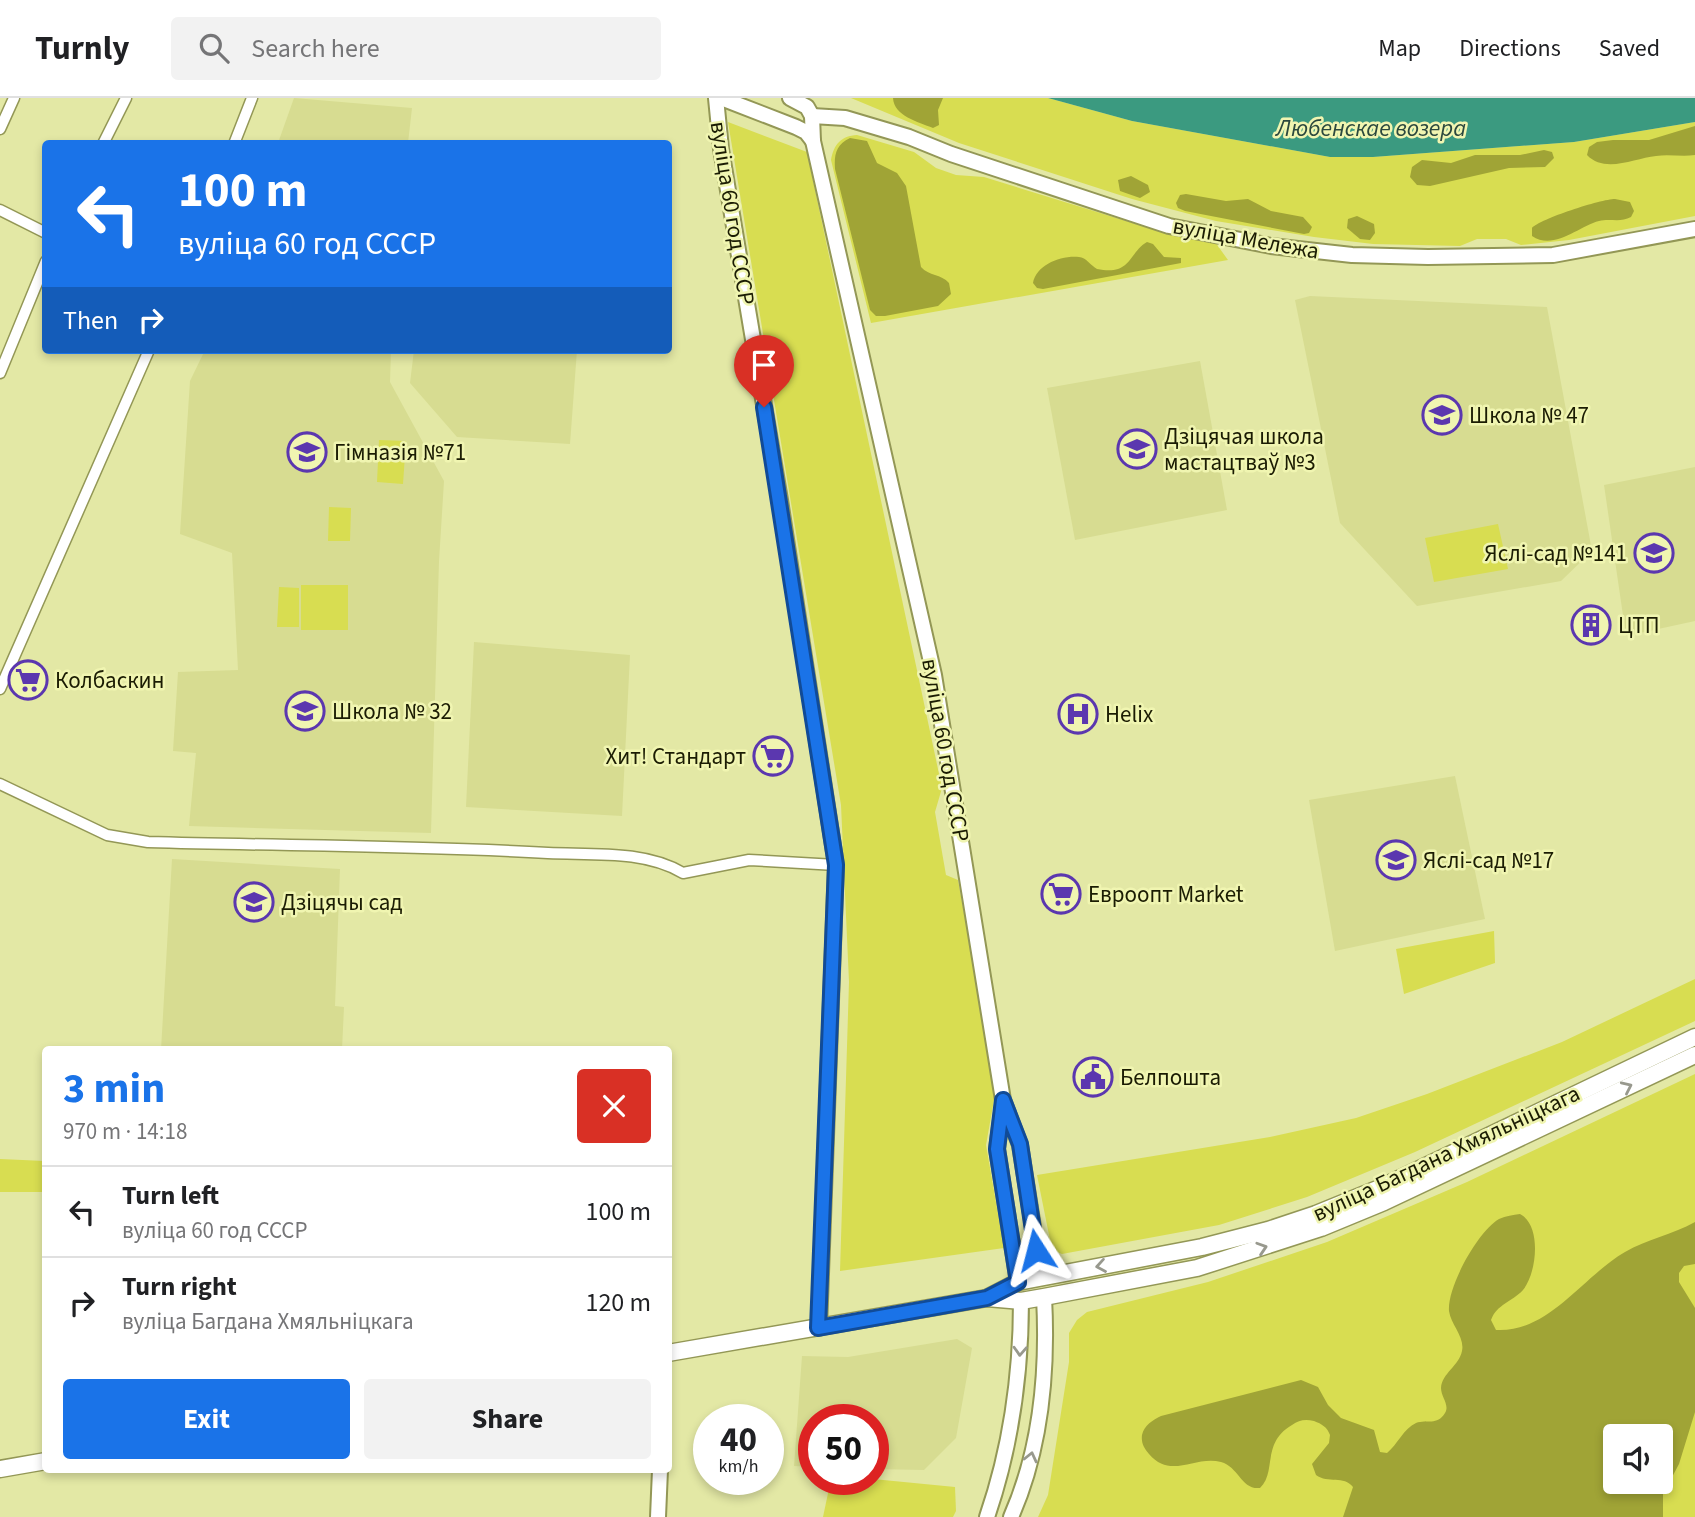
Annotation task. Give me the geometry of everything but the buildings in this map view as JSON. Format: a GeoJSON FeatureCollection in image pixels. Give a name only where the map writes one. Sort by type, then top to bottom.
{"type":"FeatureCollection","features":[{"type":"Feature","properties":{"kind":"main road"},"geometry":{"type":"LineString","coordinates":[[718,98],[796,127],[806,132],[813,141]]}},
{"type":"Feature","properties":{"kind":"main road","name":"вуліца 60 год СССР"},"geometry":{"type":"LineString","coordinates":[[718,98],[721,149],[780,500],[836,865],[818,1328]]}},
{"type":"Feature","properties":{"kind":"main road"},"geometry":{"type":"LineString","coordinates":[[790,98],[807,107],[812,116],[806,126],[796,127]]}},
{"type":"Feature","properties":{"kind":"main road","name":"вуліца 60 год СССР"},"geometry":{"type":"LineString","coordinates":[[812,116],[813,141],[934,675],[1003,1100],[1020,1144],[1041,1277]]}},
{"type":"Feature","properties":{"kind":"main road","name":"вуліца Мележа"},"geometry":{"type":"LineString","coordinates":[[812,116],[845,118],[909,136],[976,163],[1169,226],[1271,246],[1352,255],[1553,255],[1695,229]]}},
{"type":"Feature","properties":{"kind":"main road","name":"вуліца Багдана Хмяльніцкага"},"geometry":{"type":"LineString","coordinates":[[987,1298],[1018,1282],[1202,1247],[1268,1230],[1317,1213],[1380,1188],[1695,1037]]}},
{"type":"Feature","properties":{"kind":"main road","name":"вуліца Багдана Хмяльніцкага"},"geometry":{"type":"LineString","coordinates":[[672,1352],[987,1298],[1021,1301],[1197,1268],[1321,1228],[1384,1202],[1695,1055]]}},
{"type":"Feature","properties":{"kind":"main road","name":"вуліца 60 год СССР"},"geometry":{"type":"LineString","coordinates":[[1003,1100],[997,1149],[1018,1282]]}},
{"type":"Feature","properties":{"kind":"main road"},"geometry":{"type":"LineString","coordinates":[[1011,1517],[1031,1459],[1042,1395],[1046,1335],[1041,1277]]}},
{"type":"Feature","properties":{"kind":"main road"},"geometry":{"type":"LineString","coordinates":[[987,1517],[1009,1441],[1019,1368],[1021,1301],[1018,1282]]}},
{"type":"Feature","properties":{"kind":"main road"},"geometry":{"type":"LineString","coordinates":[[0,1469],[42,1462]]}},
{"type":"Feature","properties":{"kind":"main road"},"geometry":{"type":"LineString","coordinates":[[658,1517],[660,1473]]}},
{"type":"Feature","properties":{"kind":"street"},"geometry":{"type":"LineString","coordinates":[[0,129],[15,98]]}},
{"type":"Feature","properties":{"kind":"street"},"geometry":{"type":"LineString","coordinates":[[105,140],[127,98]]}},
{"type":"Feature","properties":{"kind":"street"},"geometry":{"type":"LineString","coordinates":[[235,140],[252,98]]}},
{"type":"Feature","properties":{"kind":"street"},"geometry":{"type":"LineString","coordinates":[[811,98],[812,116]]}},
{"type":"Feature","properties":{"kind":"street"},"geometry":{"type":"LineString","coordinates":[[0,210],[42,231]]}},
{"type":"Feature","properties":{"kind":"street"},"geometry":{"type":"LineString","coordinates":[[0,373],[42,271]]}},
{"type":"Feature","properties":{"kind":"street"},"geometry":{"type":"LineString","coordinates":[[0,689],[147,354]]}},
{"type":"Feature","properties":{"kind":"street"},"geometry":{"type":"LineString","coordinates":[[0,785],[107,835],[148,842],[473,849],[615,857],[667,863],[683,873],[749,860],[836,865]]}},
{"type":"Feature","properties":{"kind":"shaded area"},"geometry":{"type":"Polygon","coordinates":[[[294,98],[412,108],[408,140],[279,140],[294,98]]]}},
{"type":"Feature","properties":{"kind":"shaded area"},"geometry":{"type":"Polygon","coordinates":[[[851,98],[1048,98],[1132,121],[1330,157],[1373,157],[1574,142],[1695,122],[1695,216],[1569,240],[1521,245],[1506,239],[1477,239],[1460,246],[1373,244],[1314,237],[1216,221],[1132,199],[959,143],[851,98]]]}},
{"type":"Feature","properties":{"kind":"shaded area"},"geometry":{"type":"Polygon","coordinates":[[[893,98],[943,98],[938,110],[939,125],[933,128],[908,118],[894,104],[893,98]]]}},
{"type":"Feature","properties":{"kind":"shaded area"},"geometry":{"type":"Polygon","coordinates":[[[728,122],[807,152],[942,788],[935,812],[946,875],[958,880],[996,1089],[986,1145],[1004,1248],[840,1271],[849,982],[841,805],[728,122]]]}},
{"type":"Feature","properties":{"kind":"shaded area"},"geometry":{"type":"Polygon","coordinates":[[[1695,126],[1695,155],[1661,155],[1611,164],[1594,161],[1587,155],[1589,147],[1597,142],[1649,140],[1695,126]]]}},
{"type":"Feature","properties":{"kind":"shaded area"},"geometry":{"type":"Polygon","coordinates":[[[857,135],[914,152],[936,168],[956,175],[984,177],[1149,228],[1215,242],[1228,260],[871,323],[831,160],[839,142],[857,135]]]}},
{"type":"Feature","properties":{"kind":"shaded area"},"geometry":{"type":"Polygon","coordinates":[[[850,138],[867,141],[877,163],[897,173],[906,186],[921,267],[949,283],[951,294],[938,306],[885,316],[876,316],[870,310],[835,169],[837,150],[850,138]]]}},
{"type":"Feature","properties":{"kind":"shaded area"},"geometry":{"type":"Polygon","coordinates":[[[1544,150],[1552,152],[1554,158],[1545,167],[1509,168],[1430,186],[1417,185],[1410,177],[1412,167],[1422,160],[1451,163],[1475,155],[1520,155],[1544,150]]]}},
{"type":"Feature","properties":{"kind":"shaded area"},"geometry":{"type":"Polygon","coordinates":[[[1131,176],[1148,185],[1150,192],[1140,198],[1120,191],[1118,180],[1131,176]]]}},
{"type":"Feature","properties":{"kind":"shaded area"},"geometry":{"type":"Polygon","coordinates":[[[1180,195],[1226,201],[1248,199],[1271,211],[1303,217],[1312,227],[1309,233],[1304,234],[1185,211],[1178,208],[1176,203],[1180,195]]]}},
{"type":"Feature","properties":{"kind":"shaded area"},"geometry":{"type":"Polygon","coordinates":[[[1615,199],[1630,202],[1634,211],[1631,217],[1599,221],[1549,241],[1532,236],[1532,228],[1537,224],[1585,206],[1615,199]]]}},
{"type":"Feature","properties":{"kind":"shaded area"},"geometry":{"type":"Polygon","coordinates":[[[1357,216],[1374,224],[1375,233],[1370,240],[1360,239],[1347,228],[1348,219],[1357,216]]]}},
{"type":"Feature","properties":{"kind":"shaded area"},"geometry":{"type":"Polygon","coordinates":[[[1147,242],[1153,244],[1164,257],[1181,258],[1181,263],[1043,289],[1037,288],[1033,283],[1044,266],[1065,258],[1082,257],[1097,269],[1117,269],[1128,262],[1147,242]]]}},
{"type":"Feature","properties":{"kind":"shaded area","name":"Школа № 47"},"geometry":{"type":"Polygon","coordinates":[[[1310,296],[1547,307],[1592,551],[1561,581],[1417,606],[1340,523],[1295,300],[1310,296]]]}},
{"type":"Feature","properties":{"kind":"shaded area"},"geometry":{"type":"Polygon","coordinates":[[[203,354],[391,354],[390,382],[444,481],[431,833],[189,826],[196,753],[173,751],[178,672],[238,670],[232,553],[180,534],[190,381],[203,354]]]}},
{"type":"Feature","properties":{"kind":"shaded area"},"geometry":{"type":"Polygon","coordinates":[[[414,354],[577,354],[570,444],[457,437],[410,383],[414,354]]]}},
{"type":"Feature","properties":{"kind":"shaded area","name":"Дзіцячая школа мастацтваў №3"},"geometry":{"type":"Polygon","coordinates":[[[1200,361],[1227,510],[1075,540],[1047,388],[1200,361]]]}},
{"type":"Feature","properties":{"kind":"shaded area"},"geometry":{"type":"Polygon","coordinates":[[[379,440],[406,441],[403,484],[377,482],[379,440]]]}},
{"type":"Feature","properties":{"kind":"shaded area","name":"Яслі-сад №141"},"geometry":{"type":"Polygon","coordinates":[[[1695,467],[1695,621],[1626,636],[1604,485],[1695,467]]]}},
{"type":"Feature","properties":{"kind":"shaded area"},"geometry":{"type":"Polygon","coordinates":[[[329,507],[351,508],[350,541],[328,541],[329,507]]]}},
{"type":"Feature","properties":{"kind":"shaded area"},"geometry":{"type":"Polygon","coordinates":[[[1498,524],[1508,569],[1434,582],[1425,538],[1498,524]]]}},
{"type":"Feature","properties":{"kind":"shaded area"},"geometry":{"type":"Polygon","coordinates":[[[301,585],[348,585],[348,630],[301,630],[301,585]]]}},
{"type":"Feature","properties":{"kind":"shaded area"},"geometry":{"type":"Polygon","coordinates":[[[279,587],[299,588],[299,627],[277,627],[279,587]]]}},
{"type":"Feature","properties":{"kind":"shaded area"},"geometry":{"type":"Polygon","coordinates":[[[474,642],[630,655],[622,816],[466,807],[474,642]]]}},
{"type":"Feature","properties":{"kind":"shaded area","name":"Яслі-сад №17"},"geometry":{"type":"Polygon","coordinates":[[[1455,776],[1485,919],[1335,951],[1309,800],[1455,776]]]}},
{"type":"Feature","properties":{"kind":"shaded area","name":"Дзіцячы сад"},"geometry":{"type":"Polygon","coordinates":[[[172,859],[340,869],[335,1006],[344,1007],[342,1046],[161,1046],[172,859]]]}},
{"type":"Feature","properties":{"kind":"shaded area"},"geometry":{"type":"Polygon","coordinates":[[[1494,931],[1495,963],[1404,994],[1396,949],[1494,931]]]}},
{"type":"Feature","properties":{"kind":"shaded area"},"geometry":{"type":"Polygon","coordinates":[[[1695,979],[1695,1021],[1415,1152],[1307,1197],[1219,1225],[1062,1254],[1052,1250],[1037,1175],[1270,1137],[1356,1118],[1562,1042],[1695,979]]]}},
{"type":"Feature","properties":{"kind":"shaded area"},"geometry":{"type":"Polygon","coordinates":[[[1695,1074],[1695,1517],[1038,1517],[1048,1495],[1069,1362],[1069,1333],[1077,1320],[1087,1312],[1208,1282],[1327,1242],[1467,1182],[1695,1074]]]}},
{"type":"Feature","properties":{"kind":"shaded area"},"geometry":{"type":"Polygon","coordinates":[[[0,1159],[42,1161],[42,1192],[0,1192],[0,1159]]]}},
{"type":"Feature","properties":{"kind":"shaded area"},"geometry":{"type":"Polygon","coordinates":[[[1520,1214],[1532,1228],[1534,1261],[1523,1290],[1501,1307],[1491,1320],[1496,1330],[1533,1322],[1565,1301],[1625,1252],[1695,1222],[1695,1264],[1684,1266],[1679,1273],[1679,1282],[1695,1308],[1695,1412],[1673,1475],[1673,1424],[1603,1424],[1603,1494],[1663,1494],[1663,1517],[1343,1517],[1353,1487],[1345,1481],[1316,1475],[1312,1464],[1329,1443],[1330,1435],[1324,1426],[1311,1420],[1295,1423],[1276,1440],[1268,1474],[1260,1488],[1248,1485],[1232,1468],[1221,1462],[1166,1465],[1157,1462],[1146,1450],[1142,1440],[1143,1431],[1149,1423],[1161,1416],[1301,1380],[1318,1387],[1328,1405],[1341,1418],[1374,1430],[1380,1452],[1387,1453],[1412,1425],[1435,1421],[1445,1413],[1442,1383],[1462,1351],[1460,1336],[1449,1311],[1453,1288],[1465,1260],[1482,1235],[1491,1225],[1507,1216],[1520,1214]]]}},
{"type":"Feature","properties":{"kind":"shaded area"},"geometry":{"type":"Polygon","coordinates":[[[957,1339],[972,1348],[956,1438],[924,1470],[889,1469],[889,1404],[799,1404],[802,1356],[848,1357],[957,1339]]]}},
{"type":"Feature","properties":{"kind":"shaded area"},"geometry":{"type":"Polygon","coordinates":[[[798,1411],[798,1466],[794,1466],[798,1411]]]}},
{"type":"Feature","properties":{"kind":"shaded area"},"geometry":{"type":"Polygon","coordinates":[[[889,1481],[955,1487],[956,1511],[953,1517],[823,1517],[828,1495],[889,1495],[889,1481]]]}},
{"type":"Feature","properties":{"kind":"water","name":"Любенскае возера"},"geometry":{"type":"Polygon","coordinates":[[[1048,98],[1695,98],[1695,122],[1574,142],[1373,157],[1330,157],[1132,121],[1048,98]]]}},
{"type":"Feature","properties":{"kind":"place","name":"Школа № 47"},"geometry":{"type":"Point","coordinates":[1442,415]}},
{"type":"Feature","properties":{"kind":"place","name":"Дзіцячая школа мастацтваў №3"},"geometry":{"type":"Point","coordinates":[1137,449]}},
{"type":"Feature","properties":{"kind":"place","name":"Гімназія №71"},"geometry":{"type":"Point","coordinates":[307,452]}},
{"type":"Feature","properties":{"kind":"place","name":"Яслі-сад №141"},"geometry":{"type":"Point","coordinates":[1654,553]}},
{"type":"Feature","properties":{"kind":"place","name":"ЦТП"},"geometry":{"type":"Point","coordinates":[1591,625]}},
{"type":"Feature","properties":{"kind":"place","name":"Колбаскин"},"geometry":{"type":"Point","coordinates":[28,680]}},
{"type":"Feature","properties":{"kind":"place","name":"Школа № 32"},"geometry":{"type":"Point","coordinates":[305,711]}},
{"type":"Feature","properties":{"kind":"place","name":"Helix"},"geometry":{"type":"Point","coordinates":[1078,714]}},
{"type":"Feature","properties":{"kind":"place","name":"Хит! Стандарт"},"geometry":{"type":"Point","coordinates":[773,756]}},
{"type":"Feature","properties":{"kind":"place","name":"Яслі-сад №17"},"geometry":{"type":"Point","coordinates":[1396,860]}},
{"type":"Feature","properties":{"kind":"place","name":"Евроопт Market"},"geometry":{"type":"Point","coordinates":[1061,894]}},
{"type":"Feature","properties":{"kind":"place","name":"Дзіцячы сад"},"geometry":{"type":"Point","coordinates":[254,902]}},
{"type":"Feature","properties":{"kind":"place","name":"Белпошта"},"geometry":{"type":"Point","coordinates":[1093,1077]}},
{"type":"Feature","properties":{"kind":"route"},"geometry":{"type":"LineString","coordinates":[[764,407],[836,865],[822,1285],[818,1328],[987,1298],[1018,1282],[997,1149],[1003,1100],[1020,1144],[1036,1250]]}}]}
